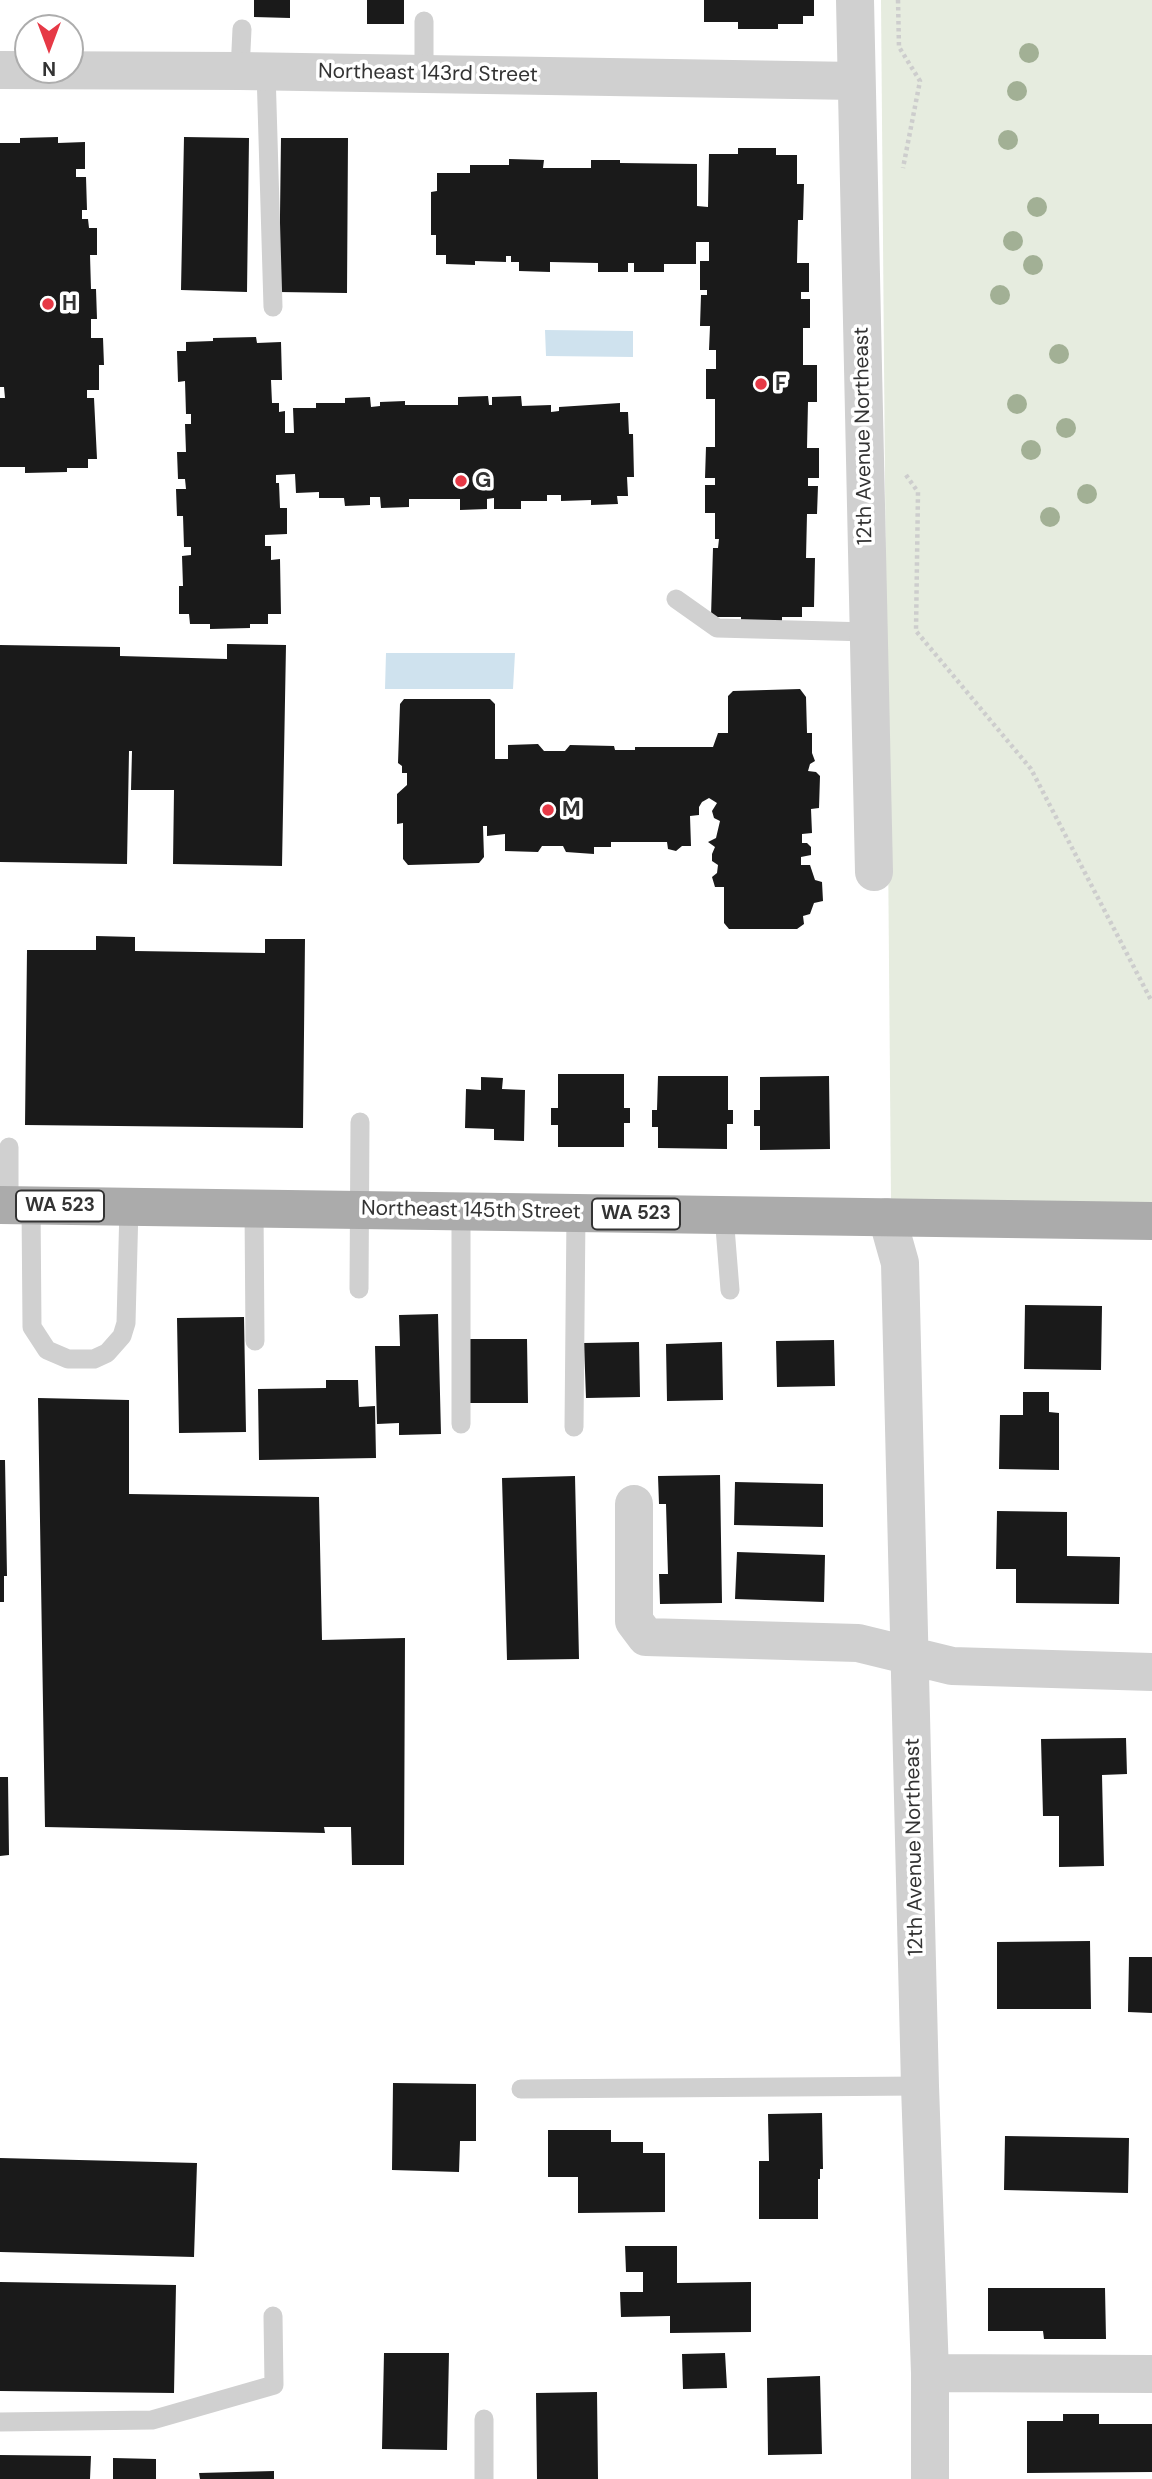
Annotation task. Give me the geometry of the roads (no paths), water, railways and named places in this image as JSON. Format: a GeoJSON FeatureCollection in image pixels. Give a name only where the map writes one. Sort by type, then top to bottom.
{"type":"FeatureCollection","features":[{"type":"Feature","properties":{"kind":"main road","name":"Northeast 145th Street"},"geometry":{"type":"LineString","coordinates":[[14,1205],[1152,1221]]}},
{"type":"Feature","properties":{"kind":"street","name":"12th Avenue Northeast"},"geometry":{"type":"LineString","coordinates":[[855,0],[874,872]]}},
{"type":"Feature","properties":{"kind":"street","name":"Northeast 143rd Street"},"geometry":{"type":"LineString","coordinates":[[0,70],[253,71],[856,81]]}},
{"type":"Feature","properties":{"kind":"street","name":"12th Avenue Northeast"},"geometry":{"type":"LineString","coordinates":[[887,1217],[900,1263],[920,2085],[930,2373],[930,2479]]}},
{"type":"Feature","properties":{"kind":"street"},"geometry":{"type":"LineString","coordinates":[[634,1504],[634,1621],[646,1637],[858,1643],[952,1666],[1152,1672]]}},
{"type":"Feature","properties":{"kind":"street"},"geometry":{"type":"LineString","coordinates":[[930,2373],[1152,2374]]}},
{"type":"Feature","properties":{"kind":"lane"},"geometry":{"type":"LineString","coordinates":[[424,21],[424,74]]}},
{"type":"Feature","properties":{"kind":"lane"},"geometry":{"type":"LineString","coordinates":[[242,29],[253,71],[273,307]]}},
{"type":"Feature","properties":{"kind":"lane"},"geometry":{"type":"LineString","coordinates":[[677,599],[717,628],[869,632]]}},
{"type":"Feature","properties":{"kind":"lane"},"geometry":{"type":"LineString","coordinates":[[359,1289],[360,1122]]}},
{"type":"Feature","properties":{"kind":"lane"},"geometry":{"type":"LineString","coordinates":[[9,1147],[14,1205],[33,1327],[36,1336],[47,1350],[68,1359],[94,1359],[107,1353],[122,1336],[126,1323],[129,1207]]}},
{"type":"Feature","properties":{"kind":"lane"},"geometry":{"type":"LineString","coordinates":[[254,1208],[255,1341]]}},
{"type":"Feature","properties":{"kind":"lane"},"geometry":{"type":"LineString","coordinates":[[461,1211],[461,1424]]}},
{"type":"Feature","properties":{"kind":"lane"},"geometry":{"type":"LineString","coordinates":[[573,1427],[576,1213]]}},
{"type":"Feature","properties":{"kind":"lane"},"geometry":{"type":"LineString","coordinates":[[724,1215],[730,1290]]}},
{"type":"Feature","properties":{"kind":"lane"},"geometry":{"type":"LineString","coordinates":[[521,2089],[920,2085]]}},
{"type":"Feature","properties":{"kind":"lane"},"geometry":{"type":"LineString","coordinates":[[0,2422],[152,2420],[274,2385],[273,2316]]}},
{"type":"Feature","properties":{"kind":"lane"},"geometry":{"type":"LineString","coordinates":[[484,2419],[484,2479]]}},
{"type":"Feature","properties":{"kind":"water"},"geometry":{"type":"Polygon","coordinates":[[[545,330],[633,331],[633,357],[546,356],[545,330]]]}},
{"type":"Feature","properties":{"kind":"water"},"geometry":{"type":"Polygon","coordinates":[[[386,653],[515,653],[513,689],[385,689],[386,653]]]}},
{"type":"Feature","properties":{"kind":"place","name":"H"},"geometry":{"type":"Point","coordinates":[48,304]}},
{"type":"Feature","properties":{"kind":"place","name":"F"},"geometry":{"type":"Point","coordinates":[761,384]}},
{"type":"Feature","properties":{"kind":"place","name":"G"},"geometry":{"type":"Point","coordinates":[461,481]}},
{"type":"Feature","properties":{"kind":"place","name":"M"},"geometry":{"type":"Point","coordinates":[548,810]}}]}
